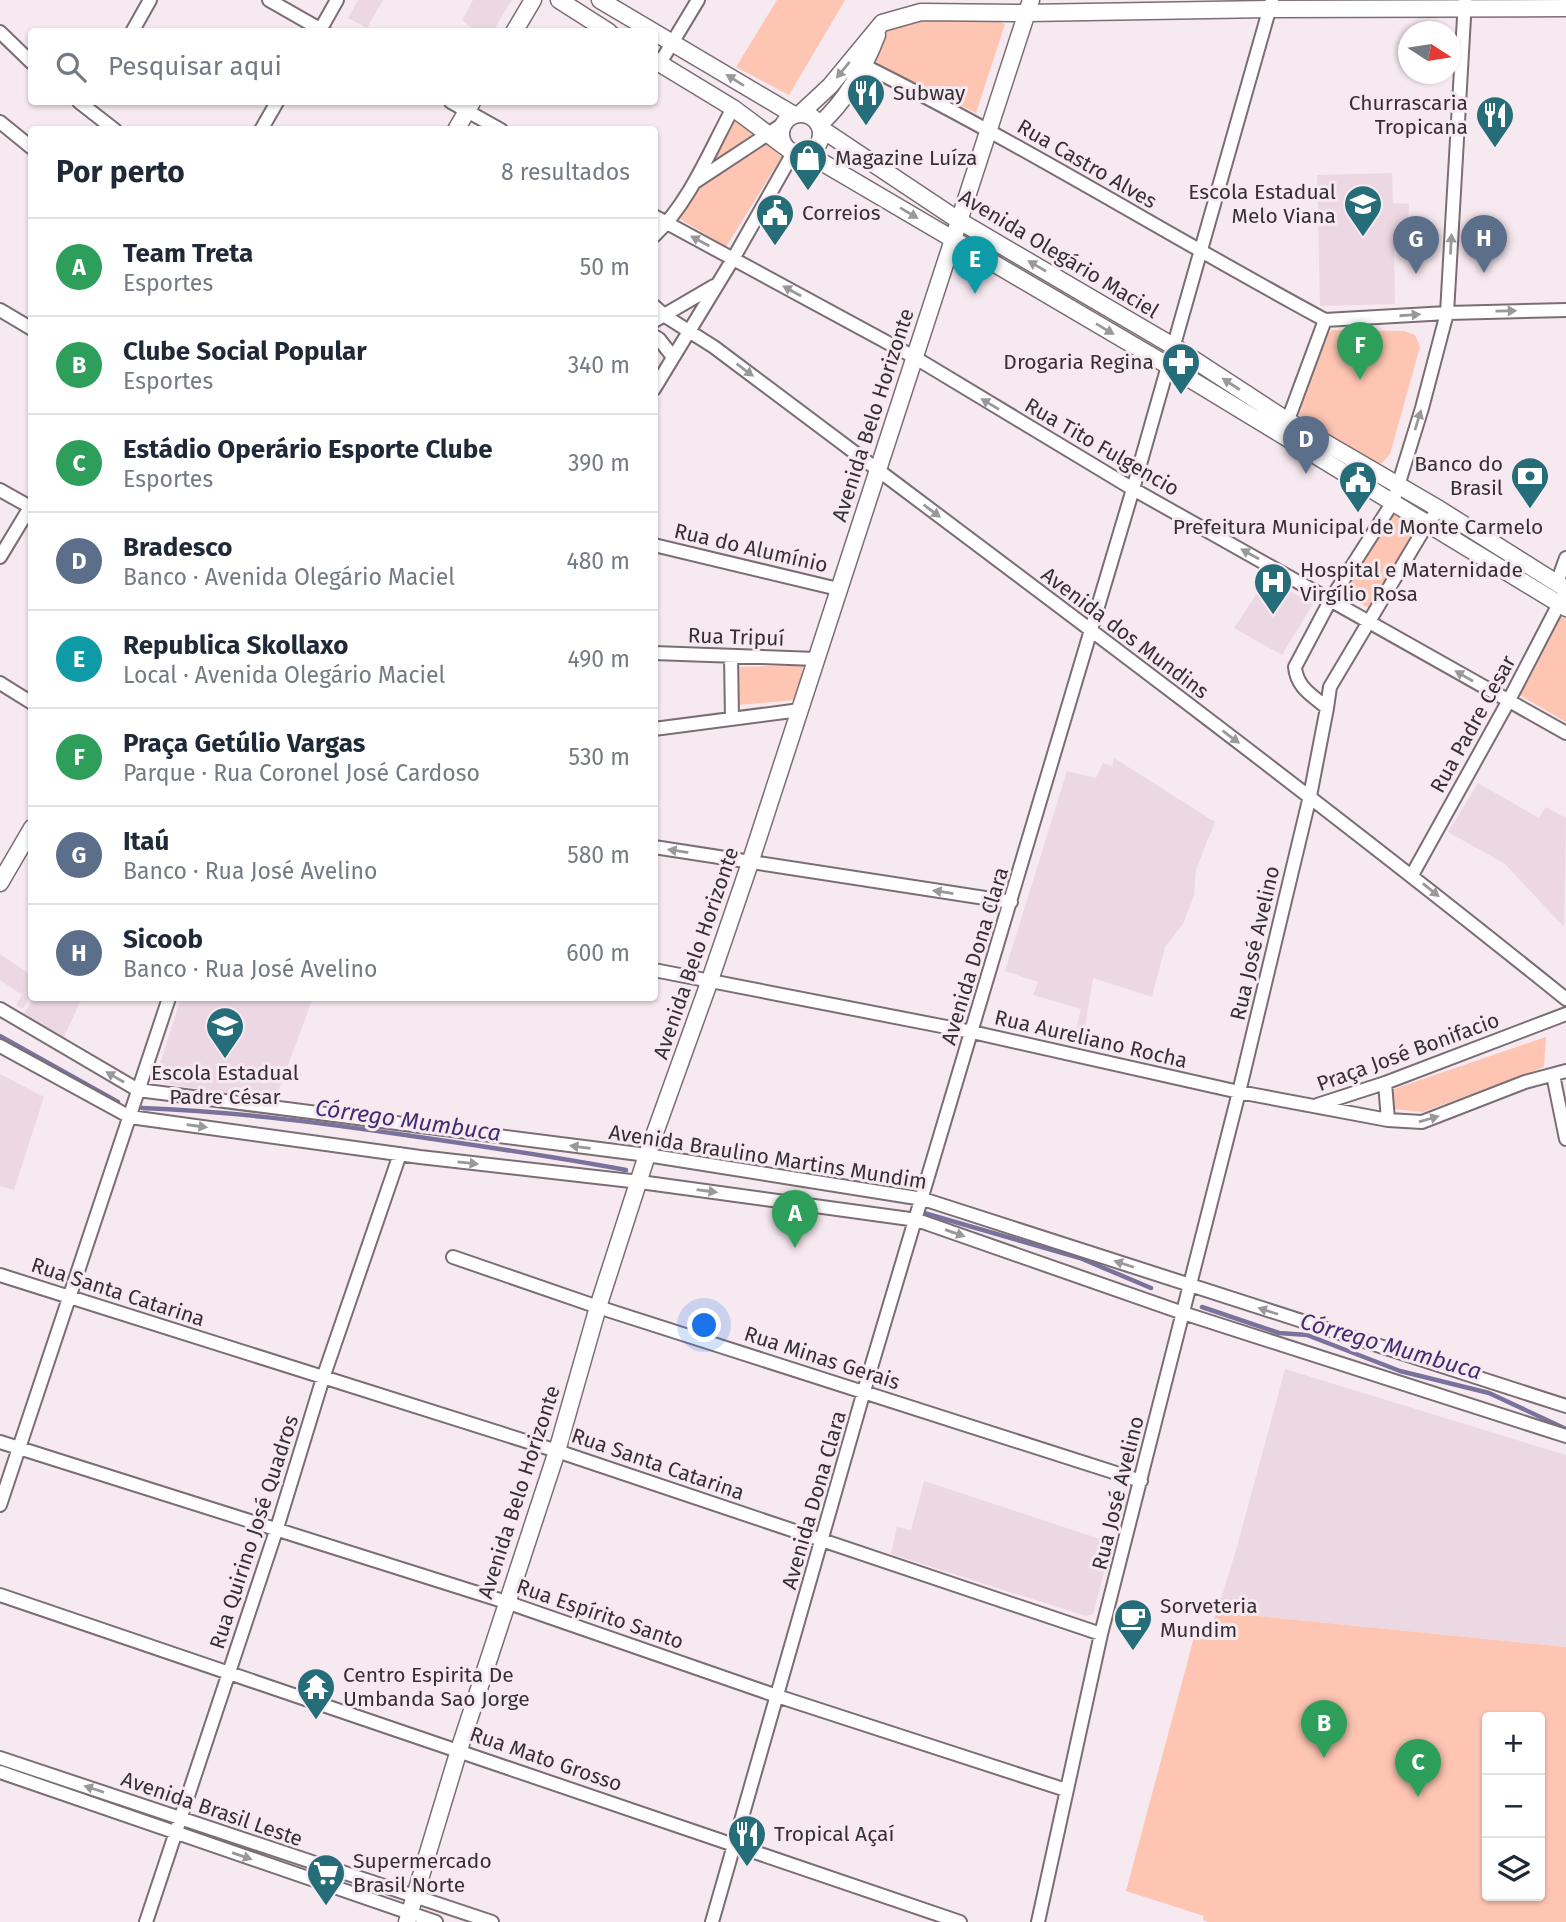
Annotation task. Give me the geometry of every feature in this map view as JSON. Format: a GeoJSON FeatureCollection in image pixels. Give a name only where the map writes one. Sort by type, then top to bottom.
{"type":"FeatureCollection","features":[{"type":"Feature","properties":{"kind":"street"},"geometry":{"type":"LineString","coordinates":[[134,28],[150,0]]}},
{"type":"Feature","properties":{"kind":"street"},"geometry":{"type":"LineString","coordinates":[[269,0],[316,28]]}},
{"type":"Feature","properties":{"kind":"street"},"geometry":{"type":"LineString","coordinates":[[323,28],[337,0]]}},
{"type":"Feature","properties":{"kind":"street"},"geometry":{"type":"LineString","coordinates":[[516,28],[533,0]]}},
{"type":"Feature","properties":{"kind":"street"},"geometry":{"type":"LineString","coordinates":[[559,0],[603,28]]}},
{"type":"Feature","properties":{"kind":"street"},"geometry":{"type":"LineString","coordinates":[[600,0],[649,28]]}},
{"type":"Feature","properties":{"kind":"street"},"geometry":{"type":"LineString","coordinates":[[658,61],[673,42],[698,0]]}},
{"type":"Feature","properties":{"kind":"street"},"geometry":{"type":"LineString","coordinates":[[692,184],[793,117],[830,86],[882,23],[921,12],[1029,7],[1270,4],[1514,4],[1566,8]]}},
{"type":"Feature","properties":{"kind":"street","name":"Avenida Dona Clara"},"geometry":{"type":"LineString","coordinates":[[712,1922],[864,1391],[1133,489],[1270,4]]}},
{"type":"Feature","properties":{"kind":"street"},"geometry":{"type":"LineString","coordinates":[[1327,708],[1302,688],[1296,678],[1295,667],[1331,599],[1393,502],[1447,313],[1464,4]]}},
{"type":"Feature","properties":{"kind":"street","name":"Avenida Belo Horizonte"},"geometry":{"type":"LineString","coordinates":[[408,1918],[506,1602],[557,1451],[598,1307],[750,863],[1029,7]]}},
{"type":"Feature","properties":{"kind":"street"},"geometry":{"type":"LineString","coordinates":[[658,382],[795,151],[818,143],[820,127],[865,66],[882,23]]}},
{"type":"Feature","properties":{"kind":"street"},"geometry":{"type":"LineString","coordinates":[[0,32],[28,59]]}},
{"type":"Feature","properties":{"kind":"street"},"geometry":{"type":"LineString","coordinates":[[658,33],[793,117],[810,116],[820,127]]}},
{"type":"Feature","properties":{"kind":"street","name":"Avenida Olegário Maciel"},"geometry":{"type":"LineString","coordinates":[[658,63],[733,108],[795,151],[952,238],[1167,365],[1439,509],[1563,595]]}},
{"type":"Feature","properties":{"kind":"street","name":"Rua Castro Alves"},"geometry":{"type":"LineString","coordinates":[[865,66],[988,129],[1200,253],[1325,320]]}},
{"type":"Feature","properties":{"kind":"street"},"geometry":{"type":"LineString","coordinates":[[87,105],[111,126]]}},
{"type":"Feature","properties":{"kind":"street"},"geometry":{"type":"LineString","coordinates":[[263,126],[275,105]]}},
{"type":"Feature","properties":{"kind":"street"},"geometry":{"type":"LineString","coordinates":[[458,126],[470,106],[496,126]]}},
{"type":"Feature","properties":{"kind":"street"},"geometry":{"type":"LineString","coordinates":[[658,232],[667,223],[692,184],[733,108]]}},
{"type":"Feature","properties":{"kind":"street"},"geometry":{"type":"LineString","coordinates":[[793,117],[780,135],[795,151]]}},
{"type":"Feature","properties":{"kind":"street"},"geometry":{"type":"LineString","coordinates":[[0,122],[28,145]]}},
{"type":"Feature","properties":{"kind":"street","name":"Avenida Olegário Maciel"},"geometry":{"type":"LineString","coordinates":[[820,127],[958,220],[1173,346],[1285,428],[1427,524],[1563,595]]}},
{"type":"Feature","properties":{"kind":"street","name":"Rua Tito Fulgencio"},"geometry":{"type":"LineString","coordinates":[[658,218],[914,358],[1133,489],[1566,733]]}},
{"type":"Feature","properties":{"kind":"street"},"geometry":{"type":"LineString","coordinates":[[660,319],[719,283]]}},
{"type":"Feature","properties":{"kind":"street"},"geometry":{"type":"LineString","coordinates":[[0,310],[28,327]]}},
{"type":"Feature","properties":{"kind":"street"},"geometry":{"type":"LineString","coordinates":[[1285,428],[1325,320],[1566,310]]}},
{"type":"Feature","properties":{"kind":"street","name":"Avenida dos Mundins"},"geometry":{"type":"LineString","coordinates":[[660,319],[689,331],[714,347],[878,470],[1412,874],[1566,999]]}},
{"type":"Feature","properties":{"kind":"street"},"geometry":{"type":"LineString","coordinates":[[658,338],[673,357]]}},
{"type":"Feature","properties":{"kind":"street"},"geometry":{"type":"LineString","coordinates":[[0,490],[28,504]]}},
{"type":"Feature","properties":{"kind":"street","name":"Rua José Avelino"},"geometry":{"type":"LineString","coordinates":[[1038,1922],[1101,1634],[1239,1093],[1310,796],[1330,687],[1427,524],[1439,509]]}},
{"type":"Feature","properties":{"kind":"street"},"geometry":{"type":"LineString","coordinates":[[0,557],[28,511]]}},
{"type":"Feature","properties":{"kind":"street","name":"Rua do Alumínio"},"geometry":{"type":"LineString","coordinates":[[658,546],[838,589]]}},
{"type":"Feature","properties":{"kind":"street","name":"Rua Padre Cesar"},"geometry":{"type":"LineString","coordinates":[[1412,874],[1508,702],[1563,595],[1566,558]]}},
{"type":"Feature","properties":{"kind":"street","name":"Rua Tripuí"},"geometry":{"type":"LineString","coordinates":[[658,653],[816,659]]}},
{"type":"Feature","properties":{"kind":"street"},"geometry":{"type":"LineString","coordinates":[[731,656],[732,719]]}},
{"type":"Feature","properties":{"kind":"street"},"geometry":{"type":"LineString","coordinates":[[0,683],[28,700]]}},
{"type":"Feature","properties":{"kind":"street"},"geometry":{"type":"LineString","coordinates":[[658,728],[800,710]]}},
{"type":"Feature","properties":{"kind":"street"},"geometry":{"type":"LineString","coordinates":[[0,883],[28,835]]}},
{"type":"Feature","properties":{"kind":"street"},"geometry":{"type":"LineString","coordinates":[[658,848],[1011,902]]}},
{"type":"Feature","properties":{"kind":"street","name":"Rua Aureliano Rocha"},"geometry":{"type":"LineString","coordinates":[[658,971],[972,1032],[1239,1093],[1313,1107]]}},
{"type":"Feature","properties":{"kind":"street"},"geometry":{"type":"LineString","coordinates":[[0,1505],[168,1001]]}},
{"type":"Feature","properties":{"kind":"street","name":"Avenida Braulino Martins Mundim"},"geometry":{"type":"LineString","coordinates":[[0,1009],[138,1090],[648,1156],[923,1199],[1566,1406]]}},
{"type":"Feature","properties":{"kind":"street","name":"Praça José Bonifacio"},"geometry":{"type":"LineString","coordinates":[[1313,1107],[1385,1083],[1566,1014]]}},
{"type":"Feature","properties":{"kind":"street","name":"Avenida Braulino Martins Mundim"},"geometry":{"type":"LineString","coordinates":[[0,1046],[130,1116],[400,1154],[640,1182],[917,1220],[1184,1313],[1566,1436]]}},
{"type":"Feature","properties":{"kind":"street","name":"Praça José Bonifacio"},"geometry":{"type":"LineString","coordinates":[[1313,1107],[1388,1120],[1422,1122],[1525,1082],[1566,1071]]}},
{"type":"Feature","properties":{"kind":"street"},"geometry":{"type":"LineString","coordinates":[[1553,1075],[1566,1139]]}},
{"type":"Feature","properties":{"kind":"street"},"geometry":{"type":"LineString","coordinates":[[1385,1083],[1388,1120]]}},
{"type":"Feature","properties":{"kind":"street","name":"Rua Quirino José Quadros"},"geometry":{"type":"LineString","coordinates":[[146,1922],[178,1833],[323,1378],[400,1154]]}},
{"type":"Feature","properties":{"kind":"street","name":"Rua Minas Gerais"},"geometry":{"type":"LineString","coordinates":[[453,1257],[598,1307],[1141,1481]]}},
{"type":"Feature","properties":{"kind":"street","name":"Rua Santa Catarina"},"geometry":{"type":"LineString","coordinates":[[0,1275],[557,1451],[1101,1634]]}},
{"type":"Feature","properties":{"kind":"street","name":"Rua Espírito Santo"},"geometry":{"type":"LineString","coordinates":[[0,1442],[506,1602],[778,1696],[1066,1790]]}},
{"type":"Feature","properties":{"kind":"street","name":"Rua Mato Grosso"},"geometry":{"type":"LineString","coordinates":[[0,1595],[960,1922]]}},
{"type":"Feature","properties":{"kind":"street","name":"Avenida Brasil Leste"},"geometry":{"type":"LineString","coordinates":[[0,1758],[492,1922]]}},
{"type":"Feature","properties":{"kind":"street","name":"Avenida Brasil Leste"},"geometry":{"type":"LineString","coordinates":[[0,1772],[344,1891],[408,1918],[436,1922]]}},
{"type":"Feature","properties":{"kind":"street"},"geometry":{"type":"LineString","coordinates":[[344,1891],[350,1875]]}},
{"type":"Feature","properties":{"kind":"shaded area"},"geometry":{"type":"Polygon","coordinates":[[[358,0],[383,0],[367,28],[348,18],[358,0]]]}},
{"type":"Feature","properties":{"kind":"shaded area"},"geometry":{"type":"Polygon","coordinates":[[[473,0],[512,0],[495,28],[472,28],[462,20],[473,0]]]}},
{"type":"Feature","properties":{"kind":"shaded area"},"geometry":{"type":"Polygon","coordinates":[[[777,0],[845,0],[789,95],[736,67],[777,0]]]}},
{"type":"Feature","properties":{"kind":"shaded area"},"geometry":{"type":"Polygon","coordinates":[[[994,20],[1005,24],[976,113],[873,63],[888,29],[918,21],[994,20]]]}},
{"type":"Feature","properties":{"kind":"shaded area"},"geometry":{"type":"Polygon","coordinates":[[[733,120],[756,134],[707,167],[733,120]]]}},
{"type":"Feature","properties":{"kind":"shaded area"},"geometry":{"type":"Polygon","coordinates":[[[765,140],[784,153],[726,247],[677,217],[695,190],[765,140]]]}},
{"type":"Feature","properties":{"kind":"shaded area","name":"Escola Estadual Melo Viana"},"geometry":{"type":"Polygon","coordinates":[[[1392,173],[1393,203],[1409,204],[1406,250],[1394,250],[1395,304],[1320,306],[1317,175],[1392,173]]]}},
{"type":"Feature","properties":{"kind":"shaded area"},"geometry":{"type":"Polygon","coordinates":[[[1332,330],[1404,331],[1415,335],[1420,347],[1390,454],[1382,463],[1371,464],[1305,423],[1299,414],[1323,339],[1332,330]]]}},
{"type":"Feature","properties":{"kind":"shaded area"},"geometry":{"type":"Polygon","coordinates":[[[1394,507],[1423,525],[1373,610],[1341,593],[1394,507]]]}},
{"type":"Feature","properties":{"kind":"shaded area","name":"Hospital e Maternidade Virgílio Rosa"},"geometry":{"type":"Polygon","coordinates":[[[1267,578],[1313,604],[1282,655],[1234,628],[1267,578]]]}},
{"type":"Feature","properties":{"kind":"shaded area"},"geometry":{"type":"Polygon","coordinates":[[[1561,613],[1566,614],[1566,722],[1521,696],[1520,689],[1561,613]]]}},
{"type":"Feature","properties":{"kind":"shaded area"},"geometry":{"type":"Polygon","coordinates":[[[804,665],[795,700],[739,705],[737,667],[804,665]]]}},
{"type":"Feature","properties":{"kind":"shaded area"},"geometry":{"type":"Polygon","coordinates":[[[1114,758],[1215,822],[1196,869],[1194,896],[1183,924],[1165,947],[1152,997],[1093,978],[1082,1046],[1073,1043],[1081,1009],[1033,995],[1038,982],[1005,971],[1067,771],[1096,778],[1103,763],[1112,766],[1114,758]]]}},
{"type":"Feature","properties":{"kind":"shaded area"},"geometry":{"type":"Polygon","coordinates":[[[1478,783],[1539,818],[1546,807],[1566,818],[1564,927],[1505,864],[1448,832],[1478,783]]]}},
{"type":"Feature","properties":{"kind":"shaded area"},"geometry":{"type":"Polygon","coordinates":[[[0,954],[28,973],[28,1000],[23,1009],[16,1005],[22,995],[0,980],[0,954]]]}},
{"type":"Feature","properties":{"kind":"shaded area"},"geometry":{"type":"Polygon","coordinates":[[[31,1001],[81,1001],[63,1039],[21,1018],[31,1001]]]}},
{"type":"Feature","properties":{"kind":"shaded area","name":"Escola Estadual Padre César"},"geometry":{"type":"Polygon","coordinates":[[[180,1001],[312,1001],[274,1102],[156,1082],[180,1001]]]}},
{"type":"Feature","properties":{"kind":"shaded area"},"geometry":{"type":"Polygon","coordinates":[[[1546,1037],[1544,1067],[1423,1112],[1393,1109],[1391,1090],[1546,1037]]]}},
{"type":"Feature","properties":{"kind":"shaded area"},"geometry":{"type":"Polygon","coordinates":[[[0,1074],[44,1097],[14,1190],[0,1186],[0,1074]]]}},
{"type":"Feature","properties":{"kind":"shaded area"},"geometry":{"type":"Polygon","coordinates":[[[1285,1369],[1566,1455],[1566,1647],[1217,1612],[1285,1369]]]}},
{"type":"Feature","properties":{"kind":"shaded area"},"geometry":{"type":"Polygon","coordinates":[[[924,1481],[1112,1543],[1093,1614],[1086,1616],[891,1554],[897,1527],[911,1530],[924,1481]]]}},
{"type":"Feature","properties":{"kind":"shaded area"},"geometry":{"type":"Polygon","coordinates":[[[1217,1612],[1566,1647],[1566,1922],[1208,1922],[1203,1920],[1204,1916],[1126,1891],[1196,1630],[1214,1619],[1217,1612]]]}},
{"type":"Feature","properties":{"kind":"waterway","name":"Córrego Mumbuca"},"geometry":{"type":"LineString","coordinates":[[0,1036],[118,1102]]}},
{"type":"Feature","properties":{"kind":"waterway","name":"Córrego Mumbuca"},"geometry":{"type":"LineString","coordinates":[[142,1108],[238,1114],[334,1125],[626,1170]]}},
{"type":"Feature","properties":{"kind":"waterway","name":"Córrego Mumbuca"},"geometry":{"type":"LineString","coordinates":[[924,1213],[1080,1258],[1151,1288]]}},
{"type":"Feature","properties":{"kind":"waterway","name":"Córrego Mumbuca"},"geometry":{"type":"LineString","coordinates":[[1202,1307],[1279,1333],[1307,1335],[1400,1371],[1489,1393],[1566,1429]]}},
{"type":"Feature","properties":{"kind":"place","name":"Subway"},"geometry":{"type":"Point","coordinates":[866,127]}},
{"type":"Feature","properties":{"kind":"place","name":"Churrascaria Tropicana"},"geometry":{"type":"Point","coordinates":[1495,149]}},
{"type":"Feature","properties":{"kind":"place","name":"Magazine Luíza"},"geometry":{"type":"Point","coordinates":[808,192]}},
{"type":"Feature","properties":{"kind":"place","name":"Escola Estadual Melo Viana"},"geometry":{"type":"Point","coordinates":[1363,238]}},
{"type":"Feature","properties":{"kind":"place","name":"Correios"},"geometry":{"type":"Point","coordinates":[775,247]}},
{"type":"Feature","properties":{"kind":"place","name":"Sicoob"},"geometry":{"type":"Point","coordinates":[1484,273]}},
{"type":"Feature","properties":{"kind":"place","name":"Itaú"},"geometry":{"type":"Point","coordinates":[1416,274]}},
{"type":"Feature","properties":{"kind":"place","name":"Republica Skollaxo"},"geometry":{"type":"Point","coordinates":[975,294]}},
{"type":"Feature","properties":{"kind":"place","name":"Praça Getúlio Vargas"},"geometry":{"type":"Point","coordinates":[1360,380]}},
{"type":"Feature","properties":{"kind":"place","name":"Drogaria Regina"},"geometry":{"type":"Point","coordinates":[1181,396]}},
{"type":"Feature","properties":{"kind":"place","name":"Bradesco"},"geometry":{"type":"Point","coordinates":[1306,474]}},
{"type":"Feature","properties":{"kind":"place","name":"Banco do Brasil"},"geometry":{"type":"Point","coordinates":[1530,510]}},
{"type":"Feature","properties":{"kind":"place","name":"Prefeitura Municipal de Monte Carmelo"},"geometry":{"type":"Point","coordinates":[1358,514]}},
{"type":"Feature","properties":{"kind":"place","name":"Hospital e Maternidade Virgílio Rosa"},"geometry":{"type":"Point","coordinates":[1273,616]}},
{"type":"Feature","properties":{"kind":"place","name":"Escola Estadual Padre César"},"geometry":{"type":"Point","coordinates":[225,1060]}},
{"type":"Feature","properties":{"kind":"place","name":"Team Treta"},"geometry":{"type":"Point","coordinates":[795,1248]}},
{"type":"Feature","properties":{"kind":"place","name":"Sorveteria Mundim"},"geometry":{"type":"Point","coordinates":[1133,1652]}},
{"type":"Feature","properties":{"kind":"place","name":"Centro Espirita De Umbanda Sao Jorge"},"geometry":{"type":"Point","coordinates":[316,1721]}},
{"type":"Feature","properties":{"kind":"place","name":"Clube Social Popular"},"geometry":{"type":"Point","coordinates":[1324,1758]}},
{"type":"Feature","properties":{"kind":"place","name":"Estádio Operário Esporte Clube"},"geometry":{"type":"Point","coordinates":[1418,1797]}},
{"type":"Feature","properties":{"kind":"place","name":"Tropical Açaí"},"geometry":{"type":"Point","coordinates":[747,1868]}},
{"type":"Feature","properties":{"kind":"place","name":"Supermercado Brasil Norte"},"geometry":{"type":"Point","coordinates":[326,1907]}}]}
